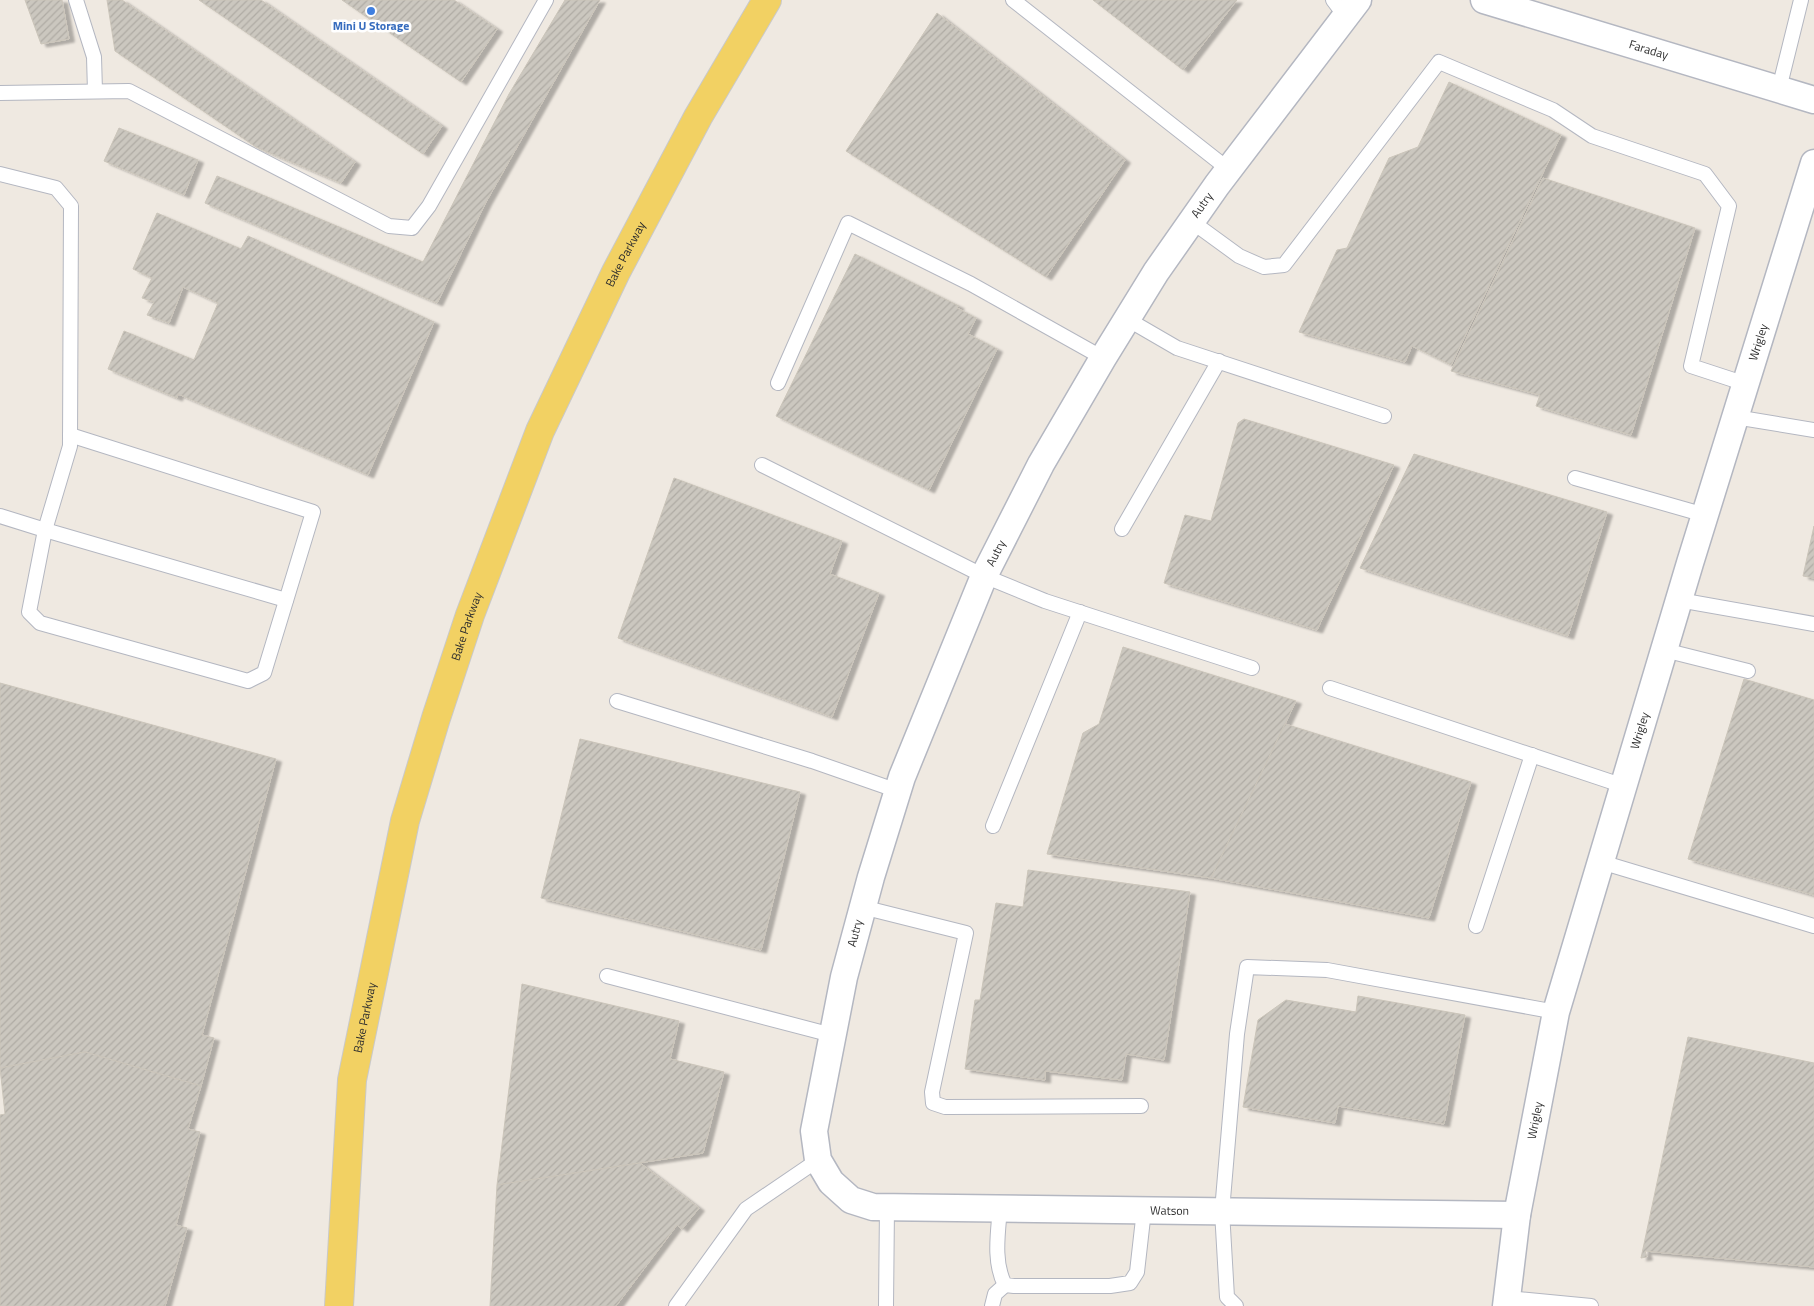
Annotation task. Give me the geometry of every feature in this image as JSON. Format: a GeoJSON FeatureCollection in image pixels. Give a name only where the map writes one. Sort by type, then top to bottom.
{"type":"FeatureCollection","features":[{"type":"Feature","properties":{"kind":"main road","name":"Bake Parkway"},"geometry":{"type":"LineString","coordinates":[[339,1306],[352,1080],[405,821],[436,718],[470,615],[540,431],[616,272],[698,117],[767,0]]}},
{"type":"Feature","properties":{"kind":"street","name":"Faraday"},"geometry":{"type":"LineString","coordinates":[[1486,0],[1814,100]]}},
{"type":"Feature","properties":{"kind":"street","name":"Autry"},"geometry":{"type":"LineString","coordinates":[[824,1171],[814,1131],[844,977],[862,907],[898,791],[984,576],[1042,464],[1127,319],[1191,221],[1346,5]]}},
{"type":"Feature","properties":{"kind":"street","name":"Wrigley"},"geometry":{"type":"LineString","coordinates":[[1507,1302],[1517,1215],[1556,1012],[1679,600],[1814,163]]}},
{"type":"Feature","properties":{"kind":"street","name":"Watson"},"geometry":{"type":"LineString","coordinates":[[824,1171],[851,1200],[873,1207],[1517,1215]]}},
{"type":"Feature","properties":{"kind":"lane"},"geometry":{"type":"LineString","coordinates":[[76,0],[94,57],[95,91]]}},
{"type":"Feature","properties":{"kind":"lane"},"geometry":{"type":"LineString","coordinates":[[0,93],[129,91],[388,226],[412,228],[429,206],[546,0]]}},
{"type":"Feature","properties":{"kind":"lane"},"geometry":{"type":"LineString","coordinates":[[1013,0],[1228,169]]}},
{"type":"Feature","properties":{"kind":"lane"},"geometry":{"type":"LineString","coordinates":[[1779,89],[1802,0]]}},
{"type":"Feature","properties":{"kind":"lane"},"geometry":{"type":"LineString","coordinates":[[1191,221],[1239,256],[1264,267],[1284,265],[1439,62],[1554,110],[1592,136],[1705,174],[1728,206],[1691,366],[1746,384]]}},
{"type":"Feature","properties":{"kind":"lane"},"geometry":{"type":"LineString","coordinates":[[0,174],[56,188],[71,206],[70,435],[70,446],[45,530],[29,612],[40,623],[248,681],[264,673],[313,512],[70,435]]}},
{"type":"Feature","properties":{"kind":"lane"},"geometry":{"type":"LineString","coordinates":[[778,383],[848,223],[972,284],[1103,358]]}},
{"type":"Feature","properties":{"kind":"lane"},"geometry":{"type":"LineString","coordinates":[[1127,319],[1177,348],[1384,416]]}},
{"type":"Feature","properties":{"kind":"lane"},"geometry":{"type":"LineString","coordinates":[[1122,529],[1219,361]]}},
{"type":"Feature","properties":{"kind":"lane"},"geometry":{"type":"LineString","coordinates":[[1735,418],[1814,430]]}},
{"type":"Feature","properties":{"kind":"lane"},"geometry":{"type":"LineString","coordinates":[[762,465],[984,576],[1045,601],[1252,668]]}},
{"type":"Feature","properties":{"kind":"lane"},"geometry":{"type":"LineString","coordinates":[[1575,478],[1705,515]]}},
{"type":"Feature","properties":{"kind":"lane"},"geometry":{"type":"LineString","coordinates":[[0,516],[286,600]]}},
{"type":"Feature","properties":{"kind":"lane"},"geometry":{"type":"LineString","coordinates":[[1679,600],[1814,624]]}},
{"type":"Feature","properties":{"kind":"lane"},"geometry":{"type":"LineString","coordinates":[[993,826],[1080,612]]}},
{"type":"Feature","properties":{"kind":"lane"},"geometry":{"type":"LineString","coordinates":[[1664,650],[1748,671]]}},
{"type":"Feature","properties":{"kind":"lane"},"geometry":{"type":"LineString","coordinates":[[1330,688],[1624,786]]}},
{"type":"Feature","properties":{"kind":"lane"},"geometry":{"type":"LineString","coordinates":[[618,702],[812,761],[898,791]]}},
{"type":"Feature","properties":{"kind":"lane"},"geometry":{"type":"LineString","coordinates":[[1476,926],[1532,755]]}},
{"type":"Feature","properties":{"kind":"lane"},"geometry":{"type":"LineString","coordinates":[[1601,862],[1814,926]]}},
{"type":"Feature","properties":{"kind":"lane"},"geometry":{"type":"LineString","coordinates":[[862,907],[966,933],[932,1092],[934,1103],[945,1107],[1141,1106]]}},
{"type":"Feature","properties":{"kind":"lane"},"geometry":{"type":"LineString","coordinates":[[1236,1306],[1228,1297],[1222,1211],[1237,1034],[1247,967],[1327,970],[1556,1012]]}},
{"type":"Feature","properties":{"kind":"lane"},"geometry":{"type":"LineString","coordinates":[[607,976],[832,1035]]}},
{"type":"Feature","properties":{"kind":"lane"},"geometry":{"type":"LineString","coordinates":[[676,1306],[746,1209],[824,1171]]}},
{"type":"Feature","properties":{"kind":"lane"},"geometry":{"type":"LineString","coordinates":[[886,1306],[888,1207]]}},
{"type":"Feature","properties":{"kind":"lane"},"geometry":{"type":"LineString","coordinates":[[1000,1208],[998,1260],[1000,1275],[1005,1285]]}},
{"type":"Feature","properties":{"kind":"lane"},"geometry":{"type":"LineString","coordinates":[[992,1306],[995,1294],[1005,1285],[1110,1286],[1130,1283],[1137,1272],[1144,1210]]}},
{"type":"Feature","properties":{"kind":"lane"},"geometry":{"type":"LineString","coordinates":[[1507,1302],[1591,1306]]}},
{"type":"Feature","properties":{"kind":"building"},"geometry":{"type":"Polygon","coordinates":[[[25,0],[62,0],[69,39],[41,44],[25,0]]]}},
{"type":"Feature","properties":{"kind":"building"},"geometry":{"type":"Polygon","coordinates":[[[107,0],[122,0],[355,162],[341,183],[256,147],[115,51],[107,0]]]}},
{"type":"Feature","properties":{"kind":"building"},"geometry":{"type":"Polygon","coordinates":[[[199,0],[261,0],[442,126],[423,154],[199,0]]]}},
{"type":"Feature","properties":{"kind":"building"},"geometry":{"type":"Polygon","coordinates":[[[342,0],[454,0],[497,29],[461,82],[342,0]]]}},
{"type":"Feature","properties":{"kind":"building"},"geometry":{"type":"Polygon","coordinates":[[[565,0],[600,0],[486,202],[437,303],[205,203],[217,176],[423,262],[509,94],[565,0]]]}},
{"type":"Feature","properties":{"kind":"building"},"geometry":{"type":"Polygon","coordinates":[[[1093,0],[1237,0],[1183,70],[1093,0]]]}},
{"type":"Feature","properties":{"kind":"building"},"geometry":{"type":"Polygon","coordinates":[[[937,13],[1125,160],[1046,277],[846,151],[937,13]]]}},
{"type":"Feature","properties":{"kind":"building"},"geometry":{"type":"Polygon","coordinates":[[[1449,82],[1561,135],[1451,365],[1412,346],[1405,362],[1299,332],[1337,250],[1347,248],[1389,158],[1418,147],[1449,82]]]}},
{"type":"Feature","properties":{"kind":"building"},"geometry":{"type":"Polygon","coordinates":[[[119,128],[198,160],[184,195],[104,161],[119,128]]]}},
{"type":"Feature","properties":{"kind":"building"},"geometry":{"type":"Polygon","coordinates":[[[1543,178],[1695,228],[1631,435],[1536,406],[1540,395],[1451,371],[1543,178]]]}},
{"type":"Feature","properties":{"kind":"building"},"geometry":{"type":"Polygon","coordinates":[[[157,213],[241,249],[248,236],[434,322],[368,475],[178,394],[177,398],[108,369],[124,331],[194,360],[218,303],[183,287],[169,323],[147,315],[154,302],[142,298],[152,278],[133,269],[157,213]]]}},
{"type":"Feature","properties":{"kind":"building"},"geometry":{"type":"Polygon","coordinates":[[[855,254],[959,306],[957,308],[976,318],[968,334],[997,349],[929,490],[776,416],[855,254]]]}},
{"type":"Feature","properties":{"kind":"building"},"geometry":{"type":"Polygon","coordinates":[[[1244,419],[1394,465],[1317,630],[1164,583],[1185,515],[1211,521],[1238,423],[1244,419]]]}},
{"type":"Feature","properties":{"kind":"building"},"geometry":{"type":"Polygon","coordinates":[[[1414,454],[1607,512],[1568,636],[1360,568],[1414,454]]]}},
{"type":"Feature","properties":{"kind":"building"},"geometry":{"type":"Polygon","coordinates":[[[674,478],[842,541],[830,574],[879,593],[832,717],[618,638],[674,478]]]}},
{"type":"Feature","properties":{"kind":"building"},"geometry":{"type":"Polygon","coordinates":[[[1814,526],[1814,578],[1803,576],[1814,526]]]}},
{"type":"Feature","properties":{"kind":"building"},"geometry":{"type":"Polygon","coordinates":[[[1123,647],[1296,701],[1211,878],[1047,854],[1083,733],[1099,724],[1123,647]]]}},
{"type":"Feature","properties":{"kind":"building"},"geometry":{"type":"Polygon","coordinates":[[[1744,679],[1814,700],[1814,895],[1688,859],[1744,679]]]}},
{"type":"Feature","properties":{"kind":"building"},"geometry":{"type":"Polygon","coordinates":[[[0,683],[276,759],[202,1035],[214,1038],[201,1086],[85,1052],[0,1068],[0,683]]]}},
{"type":"Feature","properties":{"kind":"building"},"geometry":{"type":"Polygon","coordinates":[[[1285,724],[1471,782],[1429,918],[1211,878],[1285,724]]]}},
{"type":"Feature","properties":{"kind":"building"},"geometry":{"type":"Polygon","coordinates":[[[580,739],[800,792],[761,950],[541,898],[580,739]]]}},
{"type":"Feature","properties":{"kind":"building"},"geometry":{"type":"Polygon","coordinates":[[[1028,870],[1190,892],[1164,1060],[1126,1054],[1122,1080],[1045,1071],[1045,1080],[965,1069],[975,1000],[980,1000],[996,903],[1023,907],[1028,870]]]}},
{"type":"Feature","properties":{"kind":"building"},"geometry":{"type":"Polygon","coordinates":[[[522,984],[679,1021],[670,1059],[724,1072],[703,1153],[497,1185],[522,984]]]}},
{"type":"Feature","properties":{"kind":"building"},"geometry":{"type":"Polygon","coordinates":[[[1358,996],[1465,1015],[1444,1124],[1338,1106],[1335,1123],[1243,1107],[1258,1020],[1286,1000],[1356,1012],[1358,996]]]}},
{"type":"Feature","properties":{"kind":"building"},"geometry":{"type":"Polygon","coordinates":[[[1688,1037],[1814,1063],[1814,1267],[1645,1251],[1647,1257],[1641,1258],[1688,1037]]]}},
{"type":"Feature","properties":{"kind":"building"},"geometry":{"type":"Polygon","coordinates":[[[85,1052],[201,1086],[188,1129],[200,1132],[176,1225],[187,1228],[165,1306],[0,1306],[0,1115],[5,1114],[0,1068],[85,1052]]]}},
{"type":"Feature","properties":{"kind":"building"},"geometry":{"type":"Polygon","coordinates":[[[640,1163],[699,1208],[682,1229],[677,1225],[616,1306],[490,1306],[497,1185],[640,1163]]]}},
{"type":"Feature","properties":{"kind":"place","name":"Mini U Storage"},"geometry":{"type":"Point","coordinates":[371,11]}}]}
